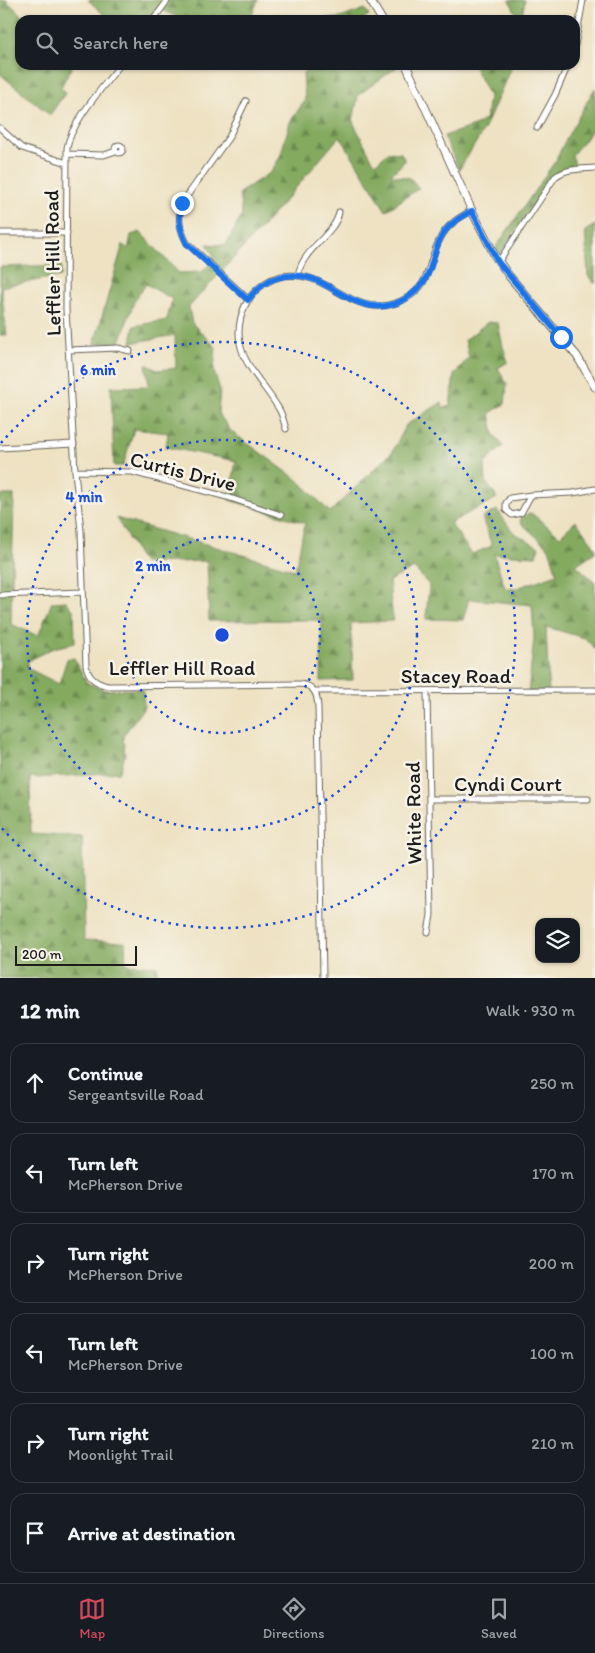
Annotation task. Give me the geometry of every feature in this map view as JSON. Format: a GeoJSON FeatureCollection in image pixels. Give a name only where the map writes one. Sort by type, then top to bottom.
{"type":"FeatureCollection","features":[{"type":"Feature","properties":{"kind":"main road"},"geometry":{"type":"LineString","coordinates":[[370,0],[379,15]]}},
{"type":"Feature","properties":{"kind":"main road"},"geometry":{"type":"LineString","coordinates":[[408,70],[472,211],[498,262],[577,356],[595,387]]}},
{"type":"Feature","properties":{"kind":"street"},"geometry":{"type":"LineString","coordinates":[[157,15],[168,0]]}},
{"type":"Feature","properties":{"kind":"street"},"geometry":{"type":"LineString","coordinates":[[580,17],[583,0]]}},
{"type":"Feature","properties":{"kind":"street","name":"Leffler Hill Road"},"geometry":{"type":"LineString","coordinates":[[116,70],[73,129],[68,142],[67,154],[66,298],[75,471],[81,530],[86,666],[90,678],[108,686],[299,684],[310,686],[316,691]]}},
{"type":"Feature","properties":{"kind":"street"},"geometry":{"type":"LineString","coordinates":[[537,128],[566,70]]}},
{"type":"Feature","properties":{"kind":"street"},"geometry":{"type":"LineString","coordinates":[[246,101],[229,137],[186,197],[179,216],[181,230],[187,244],[248,300]]}},
{"type":"Feature","properties":{"kind":"street"},"geometry":{"type":"LineString","coordinates":[[0,128],[22,148],[67,163]]}},
{"type":"Feature","properties":{"kind":"street"},"geometry":{"type":"LineString","coordinates":[[67,154],[104,154],[116,151]]}},
{"type":"Feature","properties":{"kind":"street"},"geometry":{"type":"LineString","coordinates":[[498,262],[556,177],[572,170],[595,168]]}},
{"type":"Feature","properties":{"kind":"street"},"geometry":{"type":"LineString","coordinates":[[286,429],[281,412],[244,357],[240,344],[240,318],[248,300],[258,288],[268,281],[280,277],[298,275],[320,282],[351,300],[362,304],[379,306],[399,302],[413,294],[426,278],[437,245],[448,227],[472,211]]}},
{"type":"Feature","properties":{"kind":"street"},"geometry":{"type":"LineString","coordinates":[[298,275],[304,259],[336,222],[339,212]]}},
{"type":"Feature","properties":{"kind":"street"},"geometry":{"type":"LineString","coordinates":[[0,233],[67,233]]}},
{"type":"Feature","properties":{"kind":"street"},"geometry":{"type":"LineString","coordinates":[[69,350],[118,348],[130,350]]}},
{"type":"Feature","properties":{"kind":"street"},"geometry":{"type":"LineString","coordinates":[[0,448],[74,444]]}},
{"type":"Feature","properties":{"kind":"street","name":"Curtis Drive"},"geometry":{"type":"LineString","coordinates":[[75,471],[132,472],[226,497],[281,515]]}},
{"type":"Feature","properties":{"kind":"street"},"geometry":{"type":"LineString","coordinates":[[531,495],[521,513],[516,515],[508,513],[505,507],[510,498],[531,495],[573,494],[595,489]]}},
{"type":"Feature","properties":{"kind":"street"},"geometry":{"type":"LineString","coordinates":[[0,595],[82,592]]}},
{"type":"Feature","properties":{"kind":"street","name":"Stacey Road"},"geometry":{"type":"LineString","coordinates":[[316,691],[595,690]]}},
{"type":"Feature","properties":{"kind":"street"},"geometry":{"type":"LineString","coordinates":[[316,691],[318,707],[323,978]]}},
{"type":"Feature","properties":{"kind":"street","name":"White Road"},"geometry":{"type":"LineString","coordinates":[[427,692],[431,915],[428,932]]}},
{"type":"Feature","properties":{"kind":"street","name":"Cyndi Court"},"geometry":{"type":"LineString","coordinates":[[428,799],[588,799]]}},
{"type":"Feature","properties":{"kind":"green space"},"geometry":{"type":"Polygon","coordinates":[[[0,0],[6,0],[22,15],[15,15],[15,70],[70,70],[61,87],[66,92],[50,115],[0,74],[0,0]]]}},
{"type":"Feature","properties":{"kind":"green space"},"geometry":{"type":"Polygon","coordinates":[[[88,0],[258,0],[252,15],[173,15],[161,9],[157,15],[104,15],[88,0]]]}},
{"type":"Feature","properties":{"kind":"green space"},"geometry":{"type":"Polygon","coordinates":[[[509,0],[525,0],[522,15],[516,15],[509,0]]]}},
{"type":"Feature","properties":{"kind":"green space"},"geometry":{"type":"Polygon","coordinates":[[[365,9],[369,15],[348,15],[365,9]]]}},
{"type":"Feature","properties":{"kind":"green space"},"geometry":{"type":"Polygon","coordinates":[[[305,70],[356,70],[359,74],[366,70],[393,70],[358,95],[353,122],[372,159],[376,163],[388,152],[401,153],[405,161],[391,175],[410,178],[419,188],[386,211],[340,136],[271,217],[189,307],[192,323],[216,347],[214,371],[220,390],[218,413],[232,432],[298,480],[330,512],[393,451],[406,425],[442,402],[443,408],[450,406],[454,375],[469,357],[465,340],[488,322],[498,323],[508,362],[498,368],[507,384],[505,404],[490,413],[494,434],[503,446],[485,463],[486,482],[497,498],[450,523],[472,554],[492,546],[482,518],[497,510],[513,532],[539,547],[536,556],[494,554],[505,588],[514,589],[557,574],[549,548],[520,522],[522,516],[531,513],[560,536],[576,521],[595,547],[595,552],[576,565],[595,582],[595,649],[585,638],[546,627],[549,693],[528,693],[534,638],[532,605],[469,599],[463,620],[426,619],[429,585],[414,568],[389,581],[393,621],[351,623],[353,680],[321,681],[322,620],[209,621],[207,561],[143,563],[116,518],[295,570],[305,523],[229,500],[236,461],[166,447],[168,433],[134,429],[123,466],[114,466],[111,387],[149,386],[146,364],[157,370],[176,368],[175,335],[131,343],[134,326],[167,320],[172,299],[146,284],[134,302],[120,342],[94,344],[123,244],[128,249],[131,235],[140,232],[179,273],[202,272],[215,258],[207,244],[226,245],[242,215],[239,193],[271,172],[280,157],[290,122],[305,100],[303,74],[305,70]]]}},
{"type":"Feature","properties":{"kind":"green space"},"geometry":{"type":"Polygon","coordinates":[[[476,70],[510,70],[485,128],[459,170],[444,136],[477,125],[486,118],[489,96],[476,70]]]}},
{"type":"Feature","properties":{"kind":"green space"},"geometry":{"type":"Polygon","coordinates":[[[595,88],[595,127],[572,155],[576,167],[565,169],[553,175],[500,254],[496,247],[556,160],[595,88]]]}},
{"type":"Feature","properties":{"kind":"green space"},"geometry":{"type":"Polygon","coordinates":[[[595,225],[595,284],[588,276],[585,231],[595,225]]]}},
{"type":"Feature","properties":{"kind":"green space"},"geometry":{"type":"Polygon","coordinates":[[[61,265],[61,276],[1,287],[7,335],[0,335],[0,267],[61,265]]]}},
{"type":"Feature","properties":{"kind":"green space"},"geometry":{"type":"Polygon","coordinates":[[[0,495],[14,495],[11,624],[38,636],[52,602],[66,601],[74,611],[75,643],[53,648],[28,661],[27,668],[59,684],[67,659],[74,658],[87,683],[105,690],[143,689],[144,707],[123,736],[125,755],[120,772],[30,777],[31,834],[82,837],[84,940],[125,942],[126,964],[157,966],[158,978],[0,978],[0,495]]]}},
{"type":"Feature","properties":{"kind":"route"},"geometry":{"type":"LineString","coordinates":[[182,203],[179,222],[187,244],[248,300],[258,288],[268,281],[280,277],[298,275],[313,278],[351,300],[372,306],[393,304],[413,294],[422,284],[430,270],[437,245],[443,233],[453,222],[472,211],[498,262],[561,337]]}}]}
